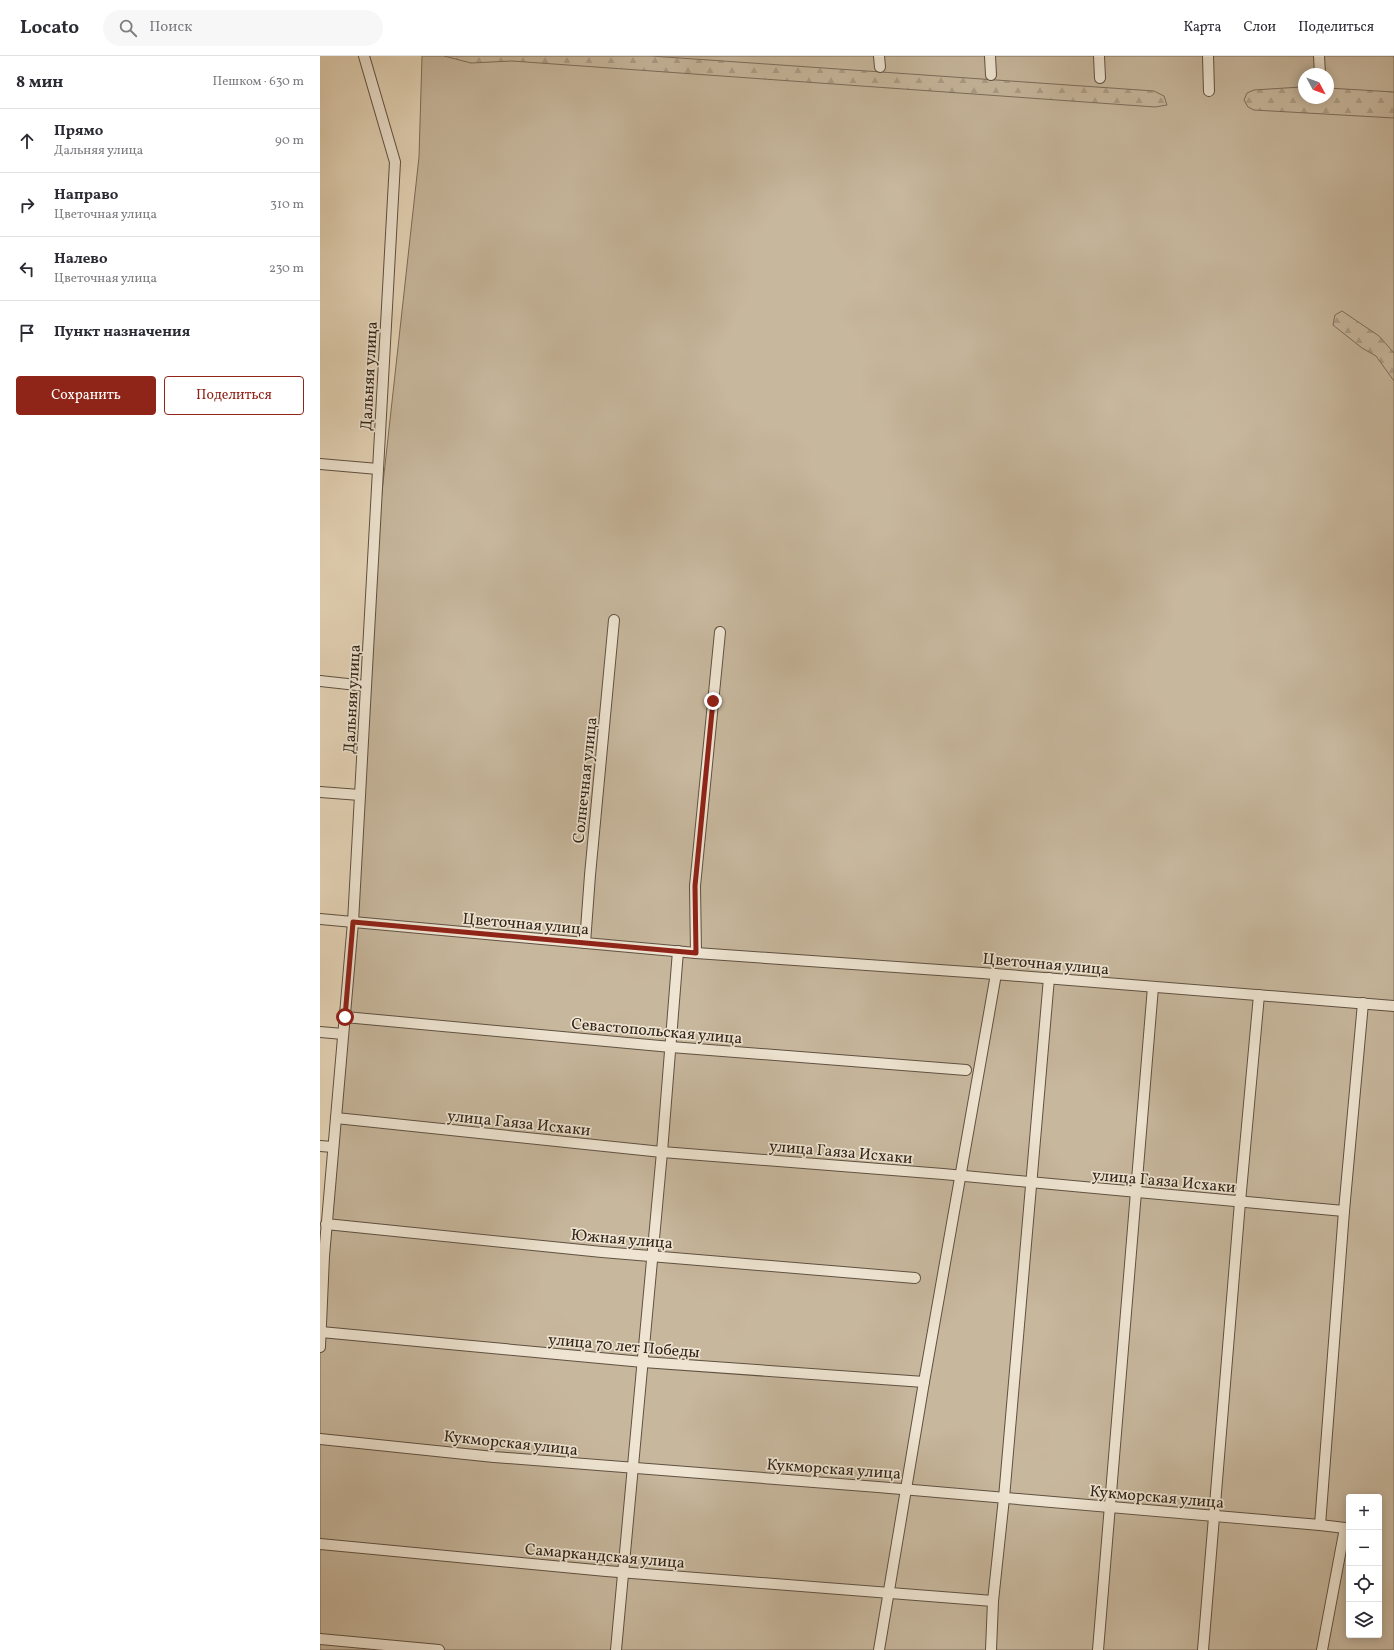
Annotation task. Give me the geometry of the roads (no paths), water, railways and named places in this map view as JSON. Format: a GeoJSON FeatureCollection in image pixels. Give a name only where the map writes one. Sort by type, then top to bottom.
{"type":"FeatureCollection","features":[{"type":"Feature","properties":{"kind":"street","name":"Дальняя улица"},"geometry":{"type":"LineString","coordinates":[[320,1347],[322,1256],[353,922],[395,162],[364,56]]}},
{"type":"Feature","properties":{"kind":"street"},"geometry":{"type":"LineString","coordinates":[[879,56],[880,67]]}},
{"type":"Feature","properties":{"kind":"street"},"geometry":{"type":"LineString","coordinates":[[990,56],[991,76]]}},
{"type":"Feature","properties":{"kind":"street"},"geometry":{"type":"LineString","coordinates":[[1099,56],[1100,78]]}},
{"type":"Feature","properties":{"kind":"street"},"geometry":{"type":"LineString","coordinates":[[1208,56],[1209,91]]}},
{"type":"Feature","properties":{"kind":"street"},"geometry":{"type":"LineString","coordinates":[[1319,56],[1320,68]]}},
{"type":"Feature","properties":{"kind":"street"},"geometry":{"type":"LineString","coordinates":[[320,464],[378,469]]}},
{"type":"Feature","properties":{"kind":"street","name":"Солнечная улица"},"geometry":{"type":"LineString","coordinates":[[586,943],[590,875],[614,620]]}},
{"type":"Feature","properties":{"kind":"street"},"geometry":{"type":"LineString","coordinates":[[696,953],[695,886],[720,632]]}},
{"type":"Feature","properties":{"kind":"street"},"geometry":{"type":"LineString","coordinates":[[320,682],[366,686]]}},
{"type":"Feature","properties":{"kind":"street"},"geometry":{"type":"LineString","coordinates":[[320,792],[360,795]]}},
{"type":"Feature","properties":{"kind":"street"},"geometry":{"type":"LineString","coordinates":[[320,919],[353,922]]}},
{"type":"Feature","properties":{"kind":"street","name":"Цветочная улица"},"geometry":{"type":"LineString","coordinates":[[353,922],[696,953],[1049,978],[1394,1006]]}},
{"type":"Feature","properties":{"kind":"street"},"geometry":{"type":"LineString","coordinates":[[616,1650],[662,1152],[678,951]]}},
{"type":"Feature","properties":{"kind":"street"},"geometry":{"type":"LineString","coordinates":[[879,1650],[924,1382],[996,974]]}},
{"type":"Feature","properties":{"kind":"street"},"geometry":{"type":"LineString","coordinates":[[990,1650],[993,1602],[1004,1498],[1049,978]]}},
{"type":"Feature","properties":{"kind":"street"},"geometry":{"type":"LineString","coordinates":[[1098,1650],[1153,987]]}},
{"type":"Feature","properties":{"kind":"street"},"geometry":{"type":"LineString","coordinates":[[1203,1650],[1240,1202],[1259,995]]}},
{"type":"Feature","properties":{"kind":"street"},"geometry":{"type":"LineString","coordinates":[[1320,1524],[1344,1211],[1363,1004]]}},
{"type":"Feature","properties":{"kind":"street","name":"Севастопольская улица"},"geometry":{"type":"LineString","coordinates":[[345,1017],[671,1047],[966,1070]]}},
{"type":"Feature","properties":{"kind":"street"},"geometry":{"type":"LineString","coordinates":[[320,1032],[343,1034]]}},
{"type":"Feature","properties":{"kind":"street","name":"улица Гаяза Исхаки"},"geometry":{"type":"LineString","coordinates":[[336,1118],[662,1152],[1031,1182],[1344,1211]]}},
{"type":"Feature","properties":{"kind":"street"},"geometry":{"type":"LineString","coordinates":[[320,1146],[333,1147]]}},
{"type":"Feature","properties":{"kind":"street","name":"Южная улица"},"geometry":{"type":"LineString","coordinates":[[326,1224],[652,1256],[914,1278]]}},
{"type":"Feature","properties":{"kind":"street","name":"улица 70 лет Победы"},"geometry":{"type":"LineString","coordinates":[[321,1332],[643,1362],[924,1382]]}},
{"type":"Feature","properties":{"kind":"street","name":"Кукморская улица"},"geometry":{"type":"LineString","coordinates":[[320,1439],[494,1457],[906,1489],[1320,1524],[1346,1528],[1322,1650]]}},
{"type":"Feature","properties":{"kind":"street","name":"Самаркандская улица"},"geometry":{"type":"LineString","coordinates":[[320,1544],[623,1572],[993,1602]]}},
{"type":"Feature","properties":{"kind":"street"},"geometry":{"type":"LineString","coordinates":[[320,1639],[439,1650]]}}]}
